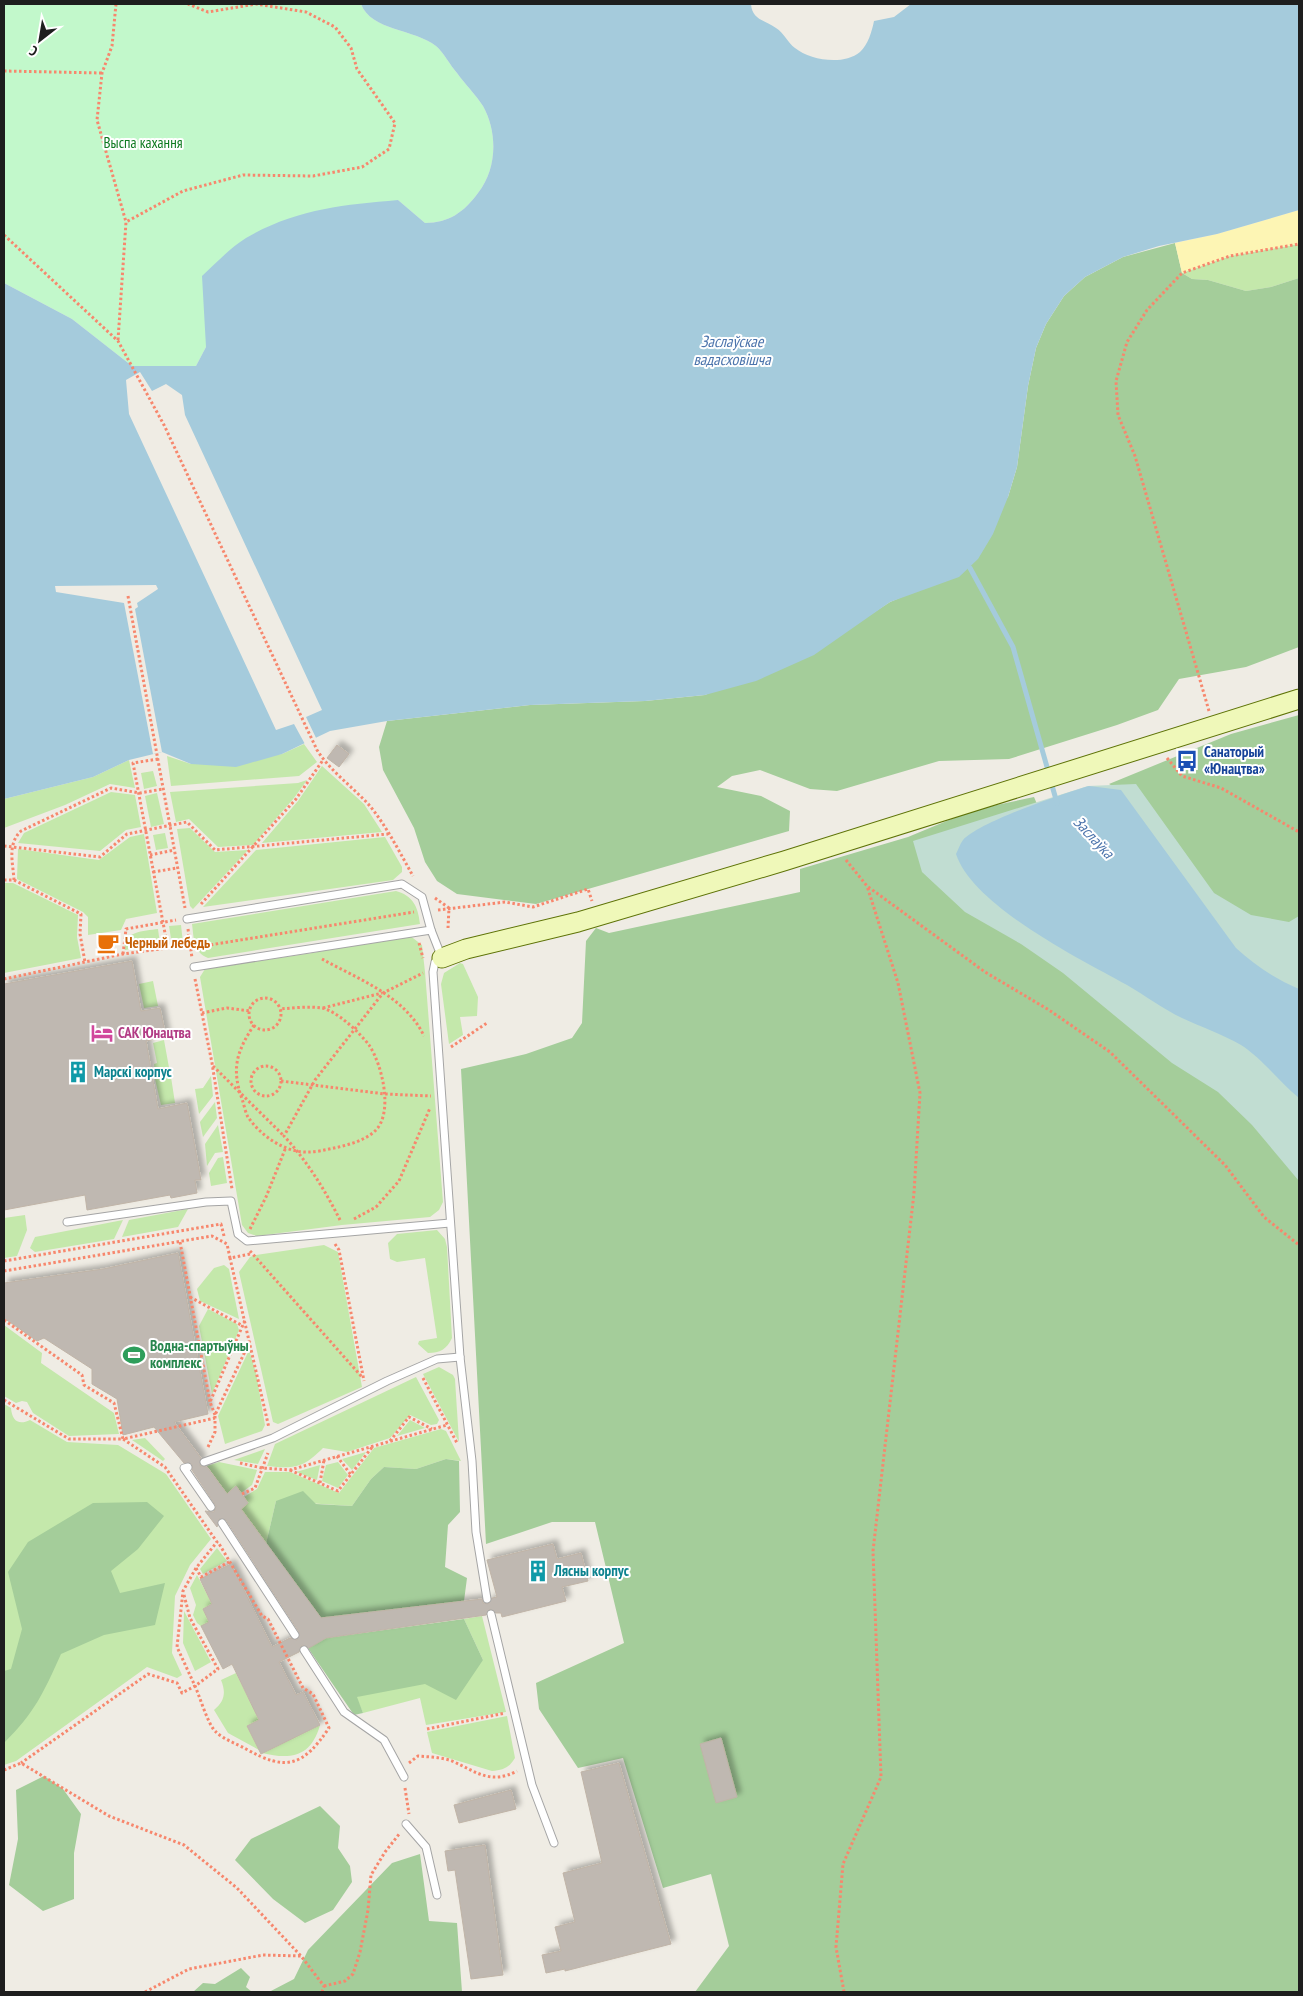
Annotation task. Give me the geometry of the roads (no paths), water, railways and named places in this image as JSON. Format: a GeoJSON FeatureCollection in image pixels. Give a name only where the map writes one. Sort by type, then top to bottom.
{"type":"FeatureCollection","features":[{"type":"Feature","properties":{"kind":"street"},"geometry":{"type":"LineString","coordinates":[[438,965],[466,949],[596,916],[784,862],[834,844],[1299,699]]}},
{"type":"Feature","properties":{"kind":"lane"},"geometry":{"type":"LineString","coordinates":[[188,919],[402,884],[412,888],[422,897],[427,911],[438,965],[450,1224],[460,1357],[472,1460],[476,1532],[487,1598]]}},
{"type":"Feature","properties":{"kind":"lane"},"geometry":{"type":"LineString","coordinates":[[194,967],[430,930]]}},
{"type":"Feature","properties":{"kind":"lane"},"geometry":{"type":"LineString","coordinates":[[67,1222],[206,1202],[231,1201],[238,1234],[247,1241],[450,1224]]}},
{"type":"Feature","properties":{"kind":"lane"},"geometry":{"type":"LineString","coordinates":[[204,1462],[272,1438],[387,1381],[437,1359],[460,1357]]}},
{"type":"Feature","properties":{"kind":"lane"},"geometry":{"type":"LineString","coordinates":[[188,1468],[184,1468],[211,1507]]}},
{"type":"Feature","properties":{"kind":"lane"},"geometry":{"type":"LineString","coordinates":[[222,1523],[295,1635]]}},
{"type":"Feature","properties":{"kind":"lane"},"geometry":{"type":"LineString","coordinates":[[491,1614],[532,1785],[554,1842]]}},
{"type":"Feature","properties":{"kind":"lane"},"geometry":{"type":"LineString","coordinates":[[304,1650],[344,1712],[384,1740],[404,1777]]}},
{"type":"Feature","properties":{"kind":"lane"},"geometry":{"type":"LineString","coordinates":[[406,1824],[426,1847],[437,1895]]}},
{"type":"Feature","properties":{"kind":"water","name":"Заслаўскае вадасховішча"},"geometry":{"type":"Polygon","coordinates":[[[361,4],[751,4],[756,17],[779,30],[801,52],[809,56],[836,60],[853,56],[863,49],[871,33],[874,21],[894,17],[911,4],[1299,4],[1299,210],[1217,234],[1159,246],[1123,257],[1085,277],[1064,296],[1046,324],[1036,348],[1028,386],[1017,467],[1008,497],[993,534],[978,559],[959,577],[890,602],[814,655],[756,681],[705,695],[645,701],[530,705],[387,721],[330,731],[282,754],[236,767],[191,764],[162,752],[129,760],[93,777],[4,799],[4,283],[72,319],[132,366],[196,366],[206,347],[202,276],[228,251],[246,238],[265,228],[301,215],[358,204],[398,200],[425,223],[449,219],[461,211],[478,193],[489,173],[492,162],[493,139],[488,117],[483,106],[436,46],[427,40],[374,20],[366,13],[361,4]]]}},
{"type":"Feature","properties":{"kind":"water"},"geometry":{"type":"Polygon","coordinates":[[[1089,786],[1121,790],[1236,948],[1266,971],[1299,989],[1299,1098],[1257,1057],[1241,1045],[1161,1007],[1127,985],[1057,946],[1005,911],[983,893],[966,873],[956,854],[963,840],[972,833],[1022,809],[1089,786]]]}},
{"type":"Feature","properties":{"kind":"waterway","name":"Заслаўка"},"geometry":{"type":"LineString","coordinates":[[970,568],[1013,647],[1049,774]]}},
{"type":"Feature","properties":{"kind":"waterway","name":"Заслаўка"},"geometry":{"type":"LineString","coordinates":[[1051,782],[1057,803]]}},
{"type":"Feature","properties":{"kind":"place","name":"Санаторый «Юнацтва»"},"geometry":{"type":"Point","coordinates":[1187,761]}},
{"type":"Feature","properties":{"kind":"place","name":"Черный лебедь"},"geometry":{"type":"Point","coordinates":[108,943]}},
{"type":"Feature","properties":{"kind":"place","name":"САК Юнацтва"},"geometry":{"type":"Point","coordinates":[102,1033]}},
{"type":"Feature","properties":{"kind":"place","name":"Марскі корпус"},"geometry":{"type":"Point","coordinates":[78,1072]}},
{"type":"Feature","properties":{"kind":"place","name":"Водна-спартыўны комплекс"},"geometry":{"type":"Point","coordinates":[134,1355]}},
{"type":"Feature","properties":{"kind":"place","name":"Лясны корпус"},"geometry":{"type":"Point","coordinates":[538,1571]}},
{"type":"Feature","properties":{"kind":"park label","name":"Выспа кахання"},"geometry":{"type":"Point","coordinates":[143,143]}}]}
